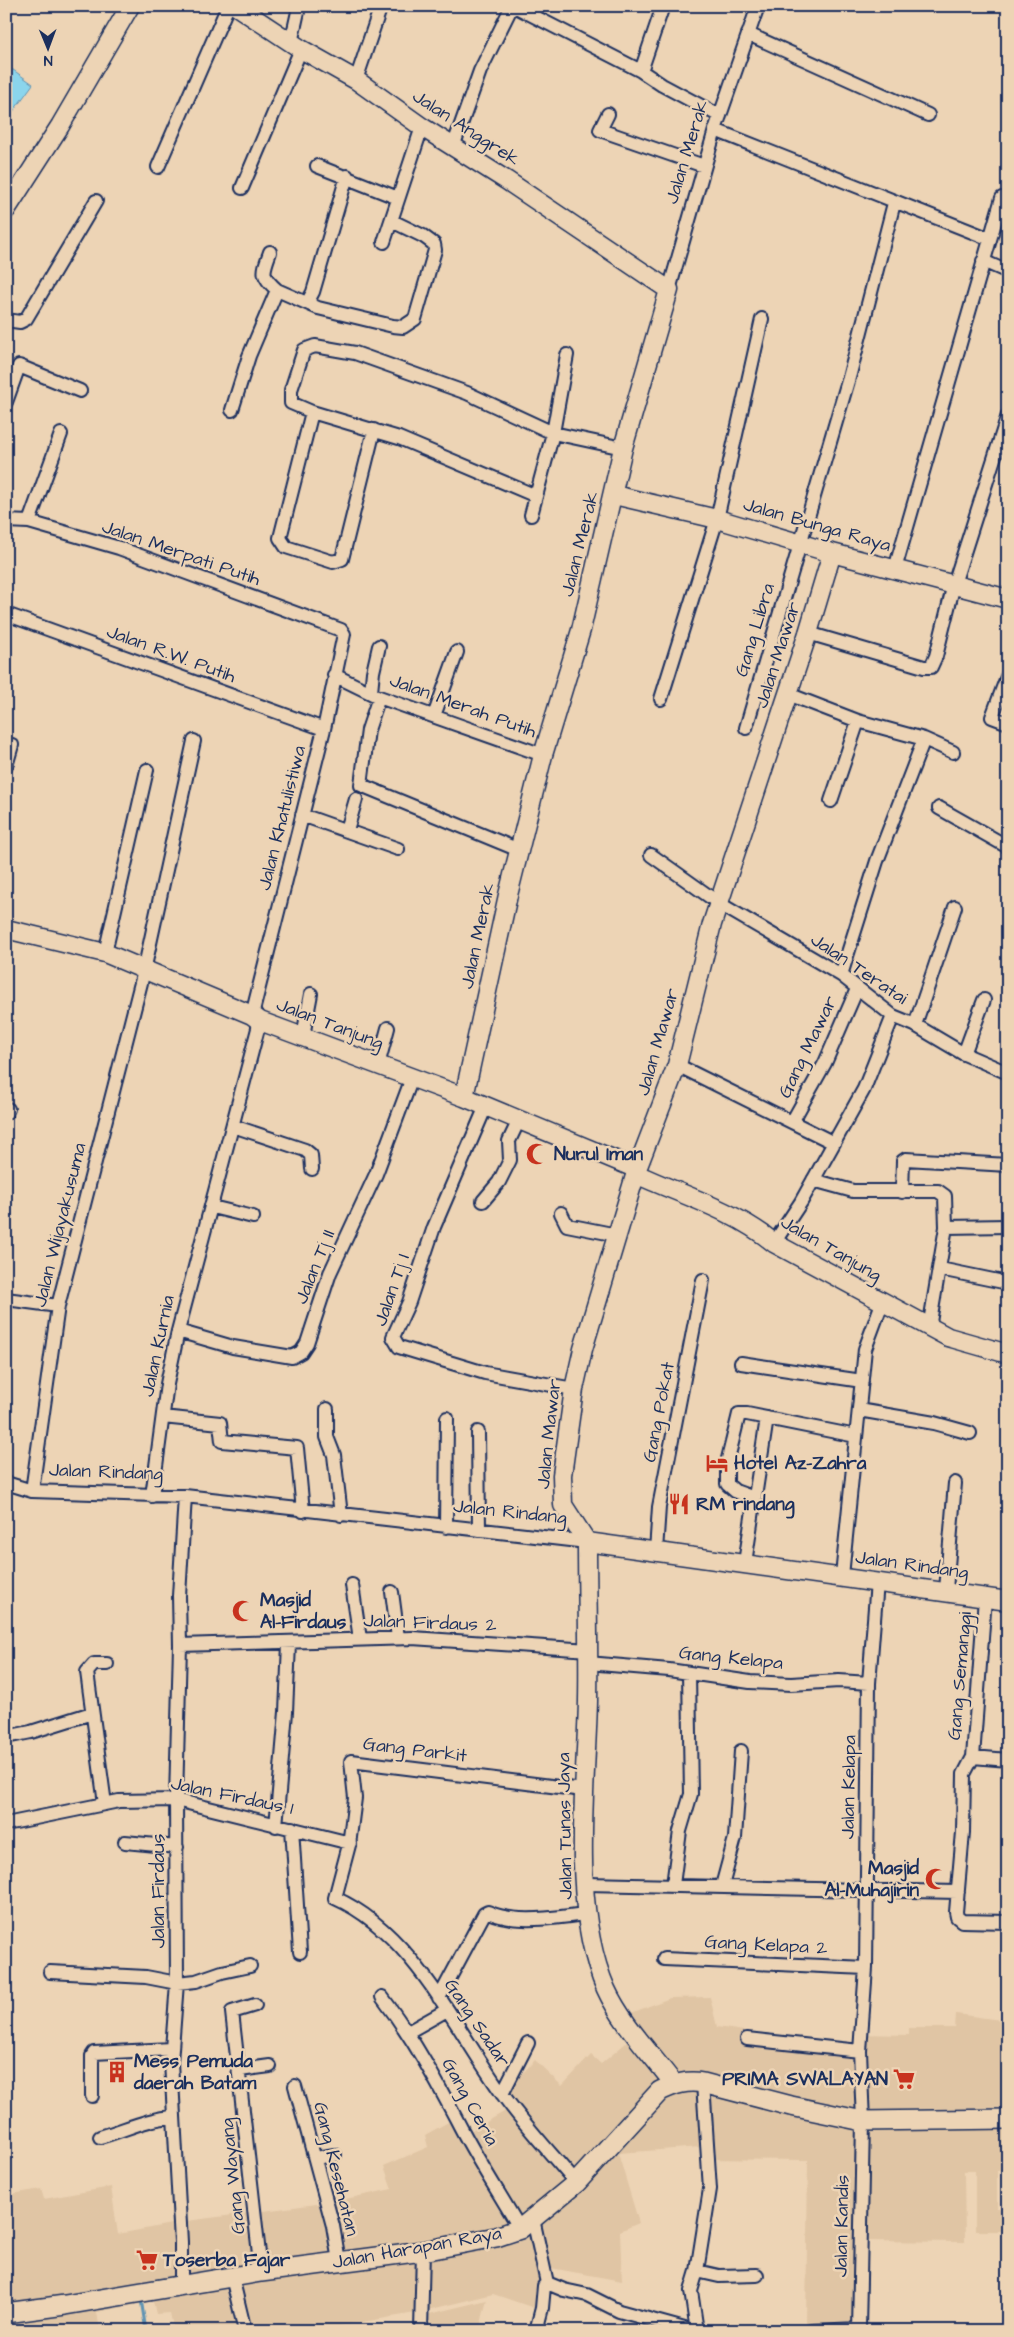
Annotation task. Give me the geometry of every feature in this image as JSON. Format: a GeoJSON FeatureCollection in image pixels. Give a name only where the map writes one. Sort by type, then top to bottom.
{"type":"FeatureCollection","features":[{"type":"Feature","properties":{"kind":"main road","name":"Jalan Harapan Raya"},"geometry":{"type":"LineString","coordinates":[[6,2313],[261,2272],[423,2251],[496,2237],[527,2224],[576,2183],[644,2106],[660,2091],[674,2084],[693,2081],[791,2106],[863,2121],[1008,2119]]}},
{"type":"Feature","properties":{"kind":"street"},"geometry":{"type":"LineString","coordinates":[[6,210],[60,126],[130,6]]}},
{"type":"Feature","properties":{"kind":"street"},"geometry":{"type":"LineString","coordinates":[[158,167],[228,6]]}},
{"type":"Feature","properties":{"kind":"street"},"geometry":{"type":"LineString","coordinates":[[356,80],[381,6]]}},
{"type":"Feature","properties":{"kind":"street"},"geometry":{"type":"LineString","coordinates":[[453,147],[480,71],[513,6],[641,71],[662,85],[720,116]]}},
{"type":"Feature","properties":{"kind":"street"},"geometry":{"type":"LineString","coordinates":[[641,71],[663,6]]}},
{"type":"Feature","properties":{"kind":"street","name":"Jalan Merak"},"geometry":{"type":"LineString","coordinates":[[464,1097],[519,850],[543,755],[581,630],[614,495],[623,448],[704,166],[758,6]]}},
{"type":"Feature","properties":{"kind":"street"},"geometry":{"type":"LineString","coordinates":[[242,188],[296,46],[299,7]]}},
{"type":"Feature","properties":{"kind":"street","name":"Jalan Anggrek"},"geometry":{"type":"LineString","coordinates":[[245,9],[296,46],[356,80],[422,127],[506,180],[669,290]]}},
{"type":"Feature","properties":{"kind":"street"},"geometry":{"type":"LineString","coordinates":[[748,34],[928,115]]}},
{"type":"Feature","properties":{"kind":"street"},"geometry":{"type":"LineString","coordinates":[[608,114],[600,130],[704,166]]}},
{"type":"Feature","properties":{"kind":"street"},"geometry":{"type":"LineString","coordinates":[[384,242],[422,127]]}},
{"type":"Feature","properties":{"kind":"street"},"geometry":{"type":"LineString","coordinates":[[715,130],[894,203],[990,239]]}},
{"type":"Feature","properties":{"kind":"street"},"geometry":{"type":"LineString","coordinates":[[317,166],[347,176],[398,198]]}},
{"type":"Feature","properties":{"kind":"street"},"geometry":{"type":"LineString","coordinates":[[307,303],[347,176]]}},
{"type":"Feature","properties":{"kind":"street"},"geometry":{"type":"LineString","coordinates":[[895,569],[1002,198]]}},
{"type":"Feature","properties":{"kind":"street"},"geometry":{"type":"LineString","coordinates":[[6,320],[20,322],[26,319],[96,202]]}},
{"type":"Feature","properties":{"kind":"street","name":"Gang Libra"},"geometry":{"type":"LineString","coordinates":[[746,728],[850,374],[894,203]]}},
{"type":"Feature","properties":{"kind":"street"},"geometry":{"type":"LineString","coordinates":[[270,252],[263,272],[266,280],[277,290],[307,303],[375,322],[403,327],[414,319],[435,250],[434,244],[423,236],[392,221]]}},
{"type":"Feature","properties":{"kind":"street"},"geometry":{"type":"LineString","coordinates":[[983,261],[1008,272]]}},
{"type":"Feature","properties":{"kind":"street"},"geometry":{"type":"LineString","coordinates":[[232,410],[249,356],[277,290]]}},
{"type":"Feature","properties":{"kind":"street"},"geometry":{"type":"LineString","coordinates":[[662,699],[717,519],[762,319]]}},
{"type":"Feature","properties":{"kind":"street"},"geometry":{"type":"LineString","coordinates":[[536,496],[453,459],[374,430],[312,412],[291,403],[289,399],[304,350],[315,346],[355,353],[466,393],[554,432],[623,448]]}},
{"type":"Feature","properties":{"kind":"street"},"geometry":{"type":"LineString","coordinates":[[531,515],[554,432],[567,355]]}},
{"type":"Feature","properties":{"kind":"street"},"geometry":{"type":"LineString","coordinates":[[6,402],[19,366],[80,391]]}},
{"type":"Feature","properties":{"kind":"street"},"geometry":{"type":"LineString","coordinates":[[312,412],[280,538],[286,547],[333,562],[342,559],[374,430]]}},
{"type":"Feature","properties":{"kind":"street"},"geometry":{"type":"LineString","coordinates":[[808,633],[929,668],[936,656],[954,584],[1008,415]]}},
{"type":"Feature","properties":{"kind":"street"},"geometry":{"type":"LineString","coordinates":[[29,522],[61,434]]}},
{"type":"Feature","properties":{"kind":"street","name":"Jalan Bunga Raya"},"geometry":{"type":"LineString","coordinates":[[614,495],[717,519],[1008,599]]}},
{"type":"Feature","properties":{"kind":"street","name":"Jalan Merpati Putih"},"geometry":{"type":"LineString","coordinates":[[6,521],[29,522],[119,548],[341,630]]}},
{"type":"Feature","properties":{"kind":"street","name":"Jalan Mawar"},"geometry":{"type":"LineString","coordinates":[[587,1542],[563,1505],[562,1476],[574,1389],[636,1172],[677,1065],[712,924],[808,633],[832,552]]}},
{"type":"Feature","properties":{"kind":"street","name":"Jalan R.W. Putih"},"geometry":{"type":"LineString","coordinates":[[6,614],[324,729]]}},
{"type":"Feature","properties":{"kind":"street","name":"Jalan Khatulistiwa"},"geometry":{"type":"LineString","coordinates":[[256,1018],[302,815],[324,729],[334,675],[344,639],[344,634],[341,630]]}},
{"type":"Feature","properties":{"kind":"street","name":"Jalan Merah Putih"},"geometry":{"type":"LineString","coordinates":[[375,694],[373,672],[379,646]]}},
{"type":"Feature","properties":{"kind":"street"},"geometry":{"type":"LineString","coordinates":[[434,716],[457,652]]}},
{"type":"Feature","properties":{"kind":"street"},"geometry":{"type":"LineString","coordinates":[[1008,674],[992,717],[1008,723]]}},
{"type":"Feature","properties":{"kind":"street","name":"Jalan Merah Putih"},"geometry":{"type":"LineString","coordinates":[[334,675],[375,694],[543,755]]}},
{"type":"Feature","properties":{"kind":"street"},"geometry":{"type":"LineString","coordinates":[[375,694],[360,778],[361,785],[519,850]]}},
{"type":"Feature","properties":{"kind":"street"},"geometry":{"type":"LineString","coordinates":[[788,694],[858,721],[924,739],[953,752]]}},
{"type":"Feature","properties":{"kind":"street"},"geometry":{"type":"LineString","coordinates":[[831,801],[858,721]]}},
{"type":"Feature","properties":{"kind":"street"},"geometry":{"type":"LineString","coordinates":[[841,975],[877,861],[924,739]]}},
{"type":"Feature","properties":{"kind":"street","name":"Jalan Wijayakusuma"},"geometry":{"type":"LineString","coordinates":[[32,1491],[58,1306],[144,972],[194,741]]}},
{"type":"Feature","properties":{"kind":"street"},"geometry":{"type":"LineString","coordinates":[[6,766],[12,745]]}},
{"type":"Feature","properties":{"kind":"street"},"geometry":{"type":"LineString","coordinates":[[105,954],[148,770]]}},
{"type":"Feature","properties":{"kind":"street"},"geometry":{"type":"LineString","coordinates":[[347,830],[356,799]]}},
{"type":"Feature","properties":{"kind":"street"},"geometry":{"type":"LineString","coordinates":[[939,808],[1008,848]]}},
{"type":"Feature","properties":{"kind":"street"},"geometry":{"type":"LineString","coordinates":[[302,815],[398,849]]}},
{"type":"Feature","properties":{"kind":"street","name":"Jalan Teratai"},"geometry":{"type":"LineString","coordinates":[[651,855],[720,904],[841,975],[893,1016],[915,1025],[964,1054],[1008,1072]]}},
{"type":"Feature","properties":{"kind":"street"},"geometry":{"type":"LineString","coordinates":[[915,1025],[955,907]]}},
{"type":"Feature","properties":{"kind":"street","name":"Jalan Tanjung"},"geometry":{"type":"LineString","coordinates":[[6,929],[105,954],[256,1018],[520,1120],[727,1213],[758,1230],[774,1243],[929,1328],[948,1337],[1008,1354]]}},
{"type":"Feature","properties":{"kind":"street","name":"Gang Mawar"},"geometry":{"type":"LineString","coordinates":[[792,1122],[825,1063],[857,989]]}},
{"type":"Feature","properties":{"kind":"street"},"geometry":{"type":"LineString","coordinates":[[302,1036],[310,994]]}},
{"type":"Feature","properties":{"kind":"street"},"geometry":{"type":"LineString","coordinates":[[964,1054],[984,1000]]}},
{"type":"Feature","properties":{"kind":"street"},"geometry":{"type":"LineString","coordinates":[[774,1243],[813,1180],[864,1089],[893,1016]]}},
{"type":"Feature","properties":{"kind":"street","name":"Jalan Kurnia"},"geometry":{"type":"LineString","coordinates":[[152,1496],[178,1331],[233,1126],[256,1018]]}},
{"type":"Feature","properties":{"kind":"street"},"geometry":{"type":"LineString","coordinates":[[378,1065],[388,1028]]}},
{"type":"Feature","properties":{"kind":"street","name":"Gang Mawar"},"geometry":{"type":"LineString","coordinates":[[677,1065],[834,1143]]}},
{"type":"Feature","properties":{"kind":"street","name":"Jalan Tj II"},"geometry":{"type":"LineString","coordinates":[[178,1331],[259,1352],[292,1357],[302,1352],[307,1343],[330,1273],[376,1174],[412,1078]]}},
{"type":"Feature","properties":{"kind":"street","name":"Jalan Tj I"},"geometry":{"type":"LineString","coordinates":[[486,1106],[434,1227],[409,1302],[393,1337],[399,1348],[485,1373],[574,1389]]}},
{"type":"Feature","properties":{"kind":"street"},"geometry":{"type":"LineString","coordinates":[[484,1201],[499,1182],[510,1160],[509,1141],[520,1120]]}},
{"type":"Feature","properties":{"kind":"street"},"geometry":{"type":"LineString","coordinates":[[233,1126],[305,1150],[311,1155],[312,1169]]}},
{"type":"Feature","properties":{"kind":"street"},"geometry":{"type":"LineString","coordinates":[[902,1192],[903,1161],[906,1159],[1008,1165]]}},
{"type":"Feature","properties":{"kind":"street"},"geometry":{"type":"LineString","coordinates":[[813,1180],[853,1191],[938,1191],[945,1196],[946,1226],[929,1328]]}},
{"type":"Feature","properties":{"kind":"street"},"geometry":{"type":"LineString","coordinates":[[212,1206],[253,1217]]}},
{"type":"Feature","properties":{"kind":"street"},"geometry":{"type":"LineString","coordinates":[[561,1213],[567,1225],[617,1235]]}},
{"type":"Feature","properties":{"kind":"street"},"geometry":{"type":"LineString","coordinates":[[946,1226],[1008,1226]]}},
{"type":"Feature","properties":{"kind":"street"},"geometry":{"type":"LineString","coordinates":[[940,1269],[1008,1283]]}},
{"type":"Feature","properties":{"kind":"street","name":"Gang Pokat"},"geometry":{"type":"LineString","coordinates":[[656,1551],[659,1507],[703,1280]]}},
{"type":"Feature","properties":{"kind":"street"},"geometry":{"type":"LineString","coordinates":[[6,1299],[58,1306]]}},
{"type":"Feature","properties":{"kind":"street"},"geometry":{"type":"LineString","coordinates":[[842,1576],[865,1349],[882,1303]]}},
{"type":"Feature","properties":{"kind":"street"},"geometry":{"type":"LineString","coordinates":[[741,1363],[862,1381]]}},
{"type":"Feature","properties":{"kind":"street"},"geometry":{"type":"LineString","coordinates":[[327,1409],[327,1437],[334,1455],[341,1516]]}},
{"type":"Feature","properties":{"kind":"street"},"geometry":{"type":"LineString","coordinates":[[859,1410],[934,1423],[970,1433]]}},
{"type":"Feature","properties":{"kind":"street"},"geometry":{"type":"LineString","coordinates":[[754,1498],[735,1491],[727,1484],[727,1463],[739,1414],[856,1436]]}},
{"type":"Feature","properties":{"kind":"street"},"geometry":{"type":"LineString","coordinates":[[163,1417],[220,1423],[222,1441],[297,1448],[303,1511]]}},
{"type":"Feature","properties":{"kind":"street"},"geometry":{"type":"LineString","coordinates":[[446,1527],[448,1418]]}},
{"type":"Feature","properties":{"kind":"street"},"geometry":{"type":"LineString","coordinates":[[745,1563],[766,1418]]}},
{"type":"Feature","properties":{"kind":"street"},"geometry":{"type":"LineString","coordinates":[[478,1432],[480,1530]]}},
{"type":"Feature","properties":{"kind":"street","name":"Jalan Rindang"},"geometry":{"type":"LineString","coordinates":[[6,1483],[32,1491],[185,1496],[341,1516],[587,1542],[1008,1600]]}},
{"type":"Feature","properties":{"kind":"street"},"geometry":{"type":"LineString","coordinates":[[946,1590],[956,1483]]}},
{"type":"Feature","properties":{"kind":"street","name":"Jalan Firdaus"},"geometry":{"type":"LineString","coordinates":[[181,2285],[181,2242],[171,2049],[177,1984],[176,1800],[180,1645],[179,1596],[185,1496]]}},
{"type":"Feature","properties":{"kind":"street","name":"Jalan Tunas Jaya"},"geometry":{"type":"LineString","coordinates":[[587,1542],[589,1657],[582,1790],[588,1931],[606,1988],[625,2022],[674,2084]]}},
{"type":"Feature","properties":{"kind":"street","name":"Jalan Kelapa"},"geometry":{"type":"LineString","coordinates":[[863,2121],[860,2051],[866,1968],[869,1683],[877,1582]]}},
{"type":"Feature","properties":{"kind":"street"},"geometry":{"type":"LineString","coordinates":[[352,1585],[360,1638]]}},
{"type":"Feature","properties":{"kind":"street"},"geometry":{"type":"LineString","coordinates":[[392,1592],[398,1638]]}},
{"type":"Feature","properties":{"kind":"street","name":"Gang Semanggi"},"geometry":{"type":"LineString","coordinates":[[986,1598],[973,1757],[964,1774],[956,1912],[957,1917],[962,1921],[1008,1922]]}},
{"type":"Feature","properties":{"kind":"street","name":"Jalan Firdaus 2"},"geometry":{"type":"LineString","coordinates":[[180,1645],[289,1644],[360,1638],[398,1638],[589,1657]]}},
{"type":"Feature","properties":{"kind":"street"},"geometry":{"type":"LineString","coordinates":[[276,1826],[286,1712],[289,1644]]}},
{"type":"Feature","properties":{"kind":"street","name":"Gang Kelapa"},"geometry":{"type":"LineString","coordinates":[[589,1657],[750,1682],[791,1684],[839,1680],[869,1683]]}},
{"type":"Feature","properties":{"kind":"street"},"geometry":{"type":"LineString","coordinates":[[105,1804],[87,1672],[94,1664],[107,1664]]}},
{"type":"Feature","properties":{"kind":"street"},"geometry":{"type":"LineString","coordinates":[[673,1885],[680,1831],[691,1794],[689,1674]]}},
{"type":"Feature","properties":{"kind":"street"},"geometry":{"type":"LineString","coordinates":[[6,1737],[31,1732],[92,1713]]}},
{"type":"Feature","properties":{"kind":"street"},"geometry":{"type":"LineString","coordinates":[[722,1886],[735,1838],[741,1751]]}},
{"type":"Feature","properties":{"kind":"street","name":"Gang Semanggi"},"geometry":{"type":"LineString","coordinates":[[973,1757],[1008,1760]]}},
{"type":"Feature","properties":{"kind":"street","name":"Gang Parkit"},"geometry":{"type":"LineString","coordinates":[[335,1898],[350,1843],[355,1798],[351,1761],[582,1790]]}},
{"type":"Feature","properties":{"kind":"street","name":"Jalan Firdaus 1"},"geometry":{"type":"LineString","coordinates":[[6,1824],[119,1801],[176,1800],[350,1843]]}},
{"type":"Feature","properties":{"kind":"street"},"geometry":{"type":"LineString","coordinates":[[292,1828],[300,1952]]}},
{"type":"Feature","properties":{"kind":"street"},"geometry":{"type":"LineString","coordinates":[[125,1842],[176,1847]]}},
{"type":"Feature","properties":{"kind":"street"},"geometry":{"type":"LineString","coordinates":[[586,1884],[958,1892]]}},
{"type":"Feature","properties":{"kind":"street","name":"Gang Sadar"},"geometry":{"type":"LineString","coordinates":[[335,1898],[377,1923],[409,1959],[439,1998],[502,2094],[576,2183]]}},
{"type":"Feature","properties":{"kind":"street"},"geometry":{"type":"LineString","coordinates":[[439,1998],[484,1914],[488,1912],[500,1917],[528,1919],[587,1914]]}},
{"type":"Feature","properties":{"kind":"street","name":"Gang Kelapa 2"},"geometry":{"type":"LineString","coordinates":[[664,1959],[866,1968]]}},
{"type":"Feature","properties":{"kind":"street"},"geometry":{"type":"LineString","coordinates":[[50,1972],[146,1977],[177,1984],[196,1982],[222,1972],[250,1966]]}},
{"type":"Feature","properties":{"kind":"street","name":"Gang Ceria"},"geometry":{"type":"LineString","coordinates":[[382,1997],[408,2032],[527,2224],[547,2283]]}},
{"type":"Feature","properties":{"kind":"street","name":"Gang Wayang"},"geometry":{"type":"LineString","coordinates":[[255,2005],[232,2012],[240,2070],[261,2272]]}},
{"type":"Feature","properties":{"kind":"street"},"geometry":{"type":"LineString","coordinates":[[408,2032],[447,2010]]}},
{"type":"Feature","properties":{"kind":"street"},"geometry":{"type":"LineString","coordinates":[[747,2039],[860,2051]]}},
{"type":"Feature","properties":{"kind":"street"},"geometry":{"type":"LineString","coordinates":[[502,2094],[528,2043]]}},
{"type":"Feature","properties":{"kind":"street"},"geometry":{"type":"LineString","coordinates":[[92,2096],[92,2056],[94,2053],[171,2049]]}},
{"type":"Feature","properties":{"kind":"street"},"geometry":{"type":"LineString","coordinates":[[240,2070],[270,2066]]}},
{"type":"Feature","properties":{"kind":"street"},"geometry":{"type":"LineString","coordinates":[[697,2331],[691,2291],[697,2272],[710,2189],[703,2083]]}},
{"type":"Feature","properties":{"kind":"street","name":"Gang Kesehatan"},"geometry":{"type":"LineString","coordinates":[[296,2086],[333,2226],[339,2261]]}},
{"type":"Feature","properties":{"kind":"street"},"geometry":{"type":"LineString","coordinates":[[100,2136],[126,2129],[145,2121],[174,2116]]}},
{"type":"Feature","properties":{"kind":"street","name":"Jalan Kandis"},"geometry":{"type":"LineString","coordinates":[[859,2330],[863,2121]]}},
{"type":"Feature","properties":{"kind":"street"},"geometry":{"type":"LineString","coordinates":[[315,2158],[335,2155]]}},
{"type":"Feature","properties":{"kind":"street"},"geometry":{"type":"LineString","coordinates":[[421,2331],[423,2251]]}},
{"type":"Feature","properties":{"kind":"street"},"geometry":{"type":"LineString","coordinates":[[697,2272],[719,2276],[757,2275]]}},
{"type":"Feature","properties":{"kind":"street"},"geometry":{"type":"LineString","coordinates":[[232,2277],[245,2331]]}},
{"type":"Feature","properties":{"kind":"street"},"geometry":{"type":"LineString","coordinates":[[536,2331],[542,2308],[544,2286],[547,2283],[564,2290],[588,2295],[619,2311],[692,2331]]}},
{"type":"Feature","properties":{"kind":"street"},"geometry":{"type":"LineString","coordinates":[[812,2331],[859,2330]]}},
{"type":"Feature","properties":{"kind":"shaded area"},"geometry":{"type":"Polygon","coordinates":[[[710,1997],[717,2027],[856,2048],[857,2034],[909,2035],[909,2028],[955,2028],[956,2014],[1008,2021],[1008,2170],[997,2171],[997,2208],[1008,2209],[1008,2231],[975,2231],[975,2171],[964,2171],[965,2242],[865,2241],[863,2326],[806,2326],[808,2160],[701,2159],[701,2147],[618,2153],[639,2223],[620,2231],[622,2281],[540,2266],[541,2284],[537,2309],[493,2294],[415,2313],[311,2331],[174,2331],[170,2313],[156,2314],[153,2301],[97,2312],[100,2331],[6,2331],[6,2195],[41,2189],[44,2199],[111,2187],[118,2234],[187,2221],[332,2202],[392,2189],[384,2166],[428,2147],[425,2135],[452,2120],[463,2135],[518,2104],[506,2091],[535,2060],[562,2086],[591,2055],[601,2064],[639,2032],[626,2015],[670,1998],[710,1997]]]}},
{"type":"Feature","properties":{"kind":"shaded area"},"geometry":{"type":"Polygon","coordinates":[[[487,2300],[479,2331],[425,2331],[425,2315],[487,2300]]]}},
{"type":"Feature","properties":{"kind":"water"},"geometry":{"type":"Polygon","coordinates":[[[6,65],[33,84],[12,113],[6,109],[6,65]]]}},
{"type":"Feature","properties":{"kind":"waterway"},"geometry":{"type":"LineString","coordinates":[[141,2299],[146,2331]]}},
{"type":"Feature","properties":{"kind":"place","name":"Nurul Iman"},"geometry":{"type":"Point","coordinates":[537,1154]}},
{"type":"Feature","properties":{"kind":"place","name":"Hotel Az-Zahra"},"geometry":{"type":"Point","coordinates":[717,1463]}},
{"type":"Feature","properties":{"kind":"place","name":"RM rindang"},"geometry":{"type":"Point","coordinates":[679,1504]}},
{"type":"Feature","properties":{"kind":"place","name":"Masjid Al-Firdaus"},"geometry":{"type":"Point","coordinates":[243,1611]}},
{"type":"Feature","properties":{"kind":"place","name":"Masjid Al-Muhajirin"},"geometry":{"type":"Point","coordinates":[936,1879]}},
{"type":"Feature","properties":{"kind":"place","name":"Mess Pemuda daerah Batam"},"geometry":{"type":"Point","coordinates":[117,2072]}},
{"type":"Feature","properties":{"kind":"place","name":"PRIMA SWALAYAN"},"geometry":{"type":"Point","coordinates":[904,2079]}},
{"type":"Feature","properties":{"kind":"place","name":"Toserba Fajar"},"geometry":{"type":"Point","coordinates":[147,2260]}}]}
